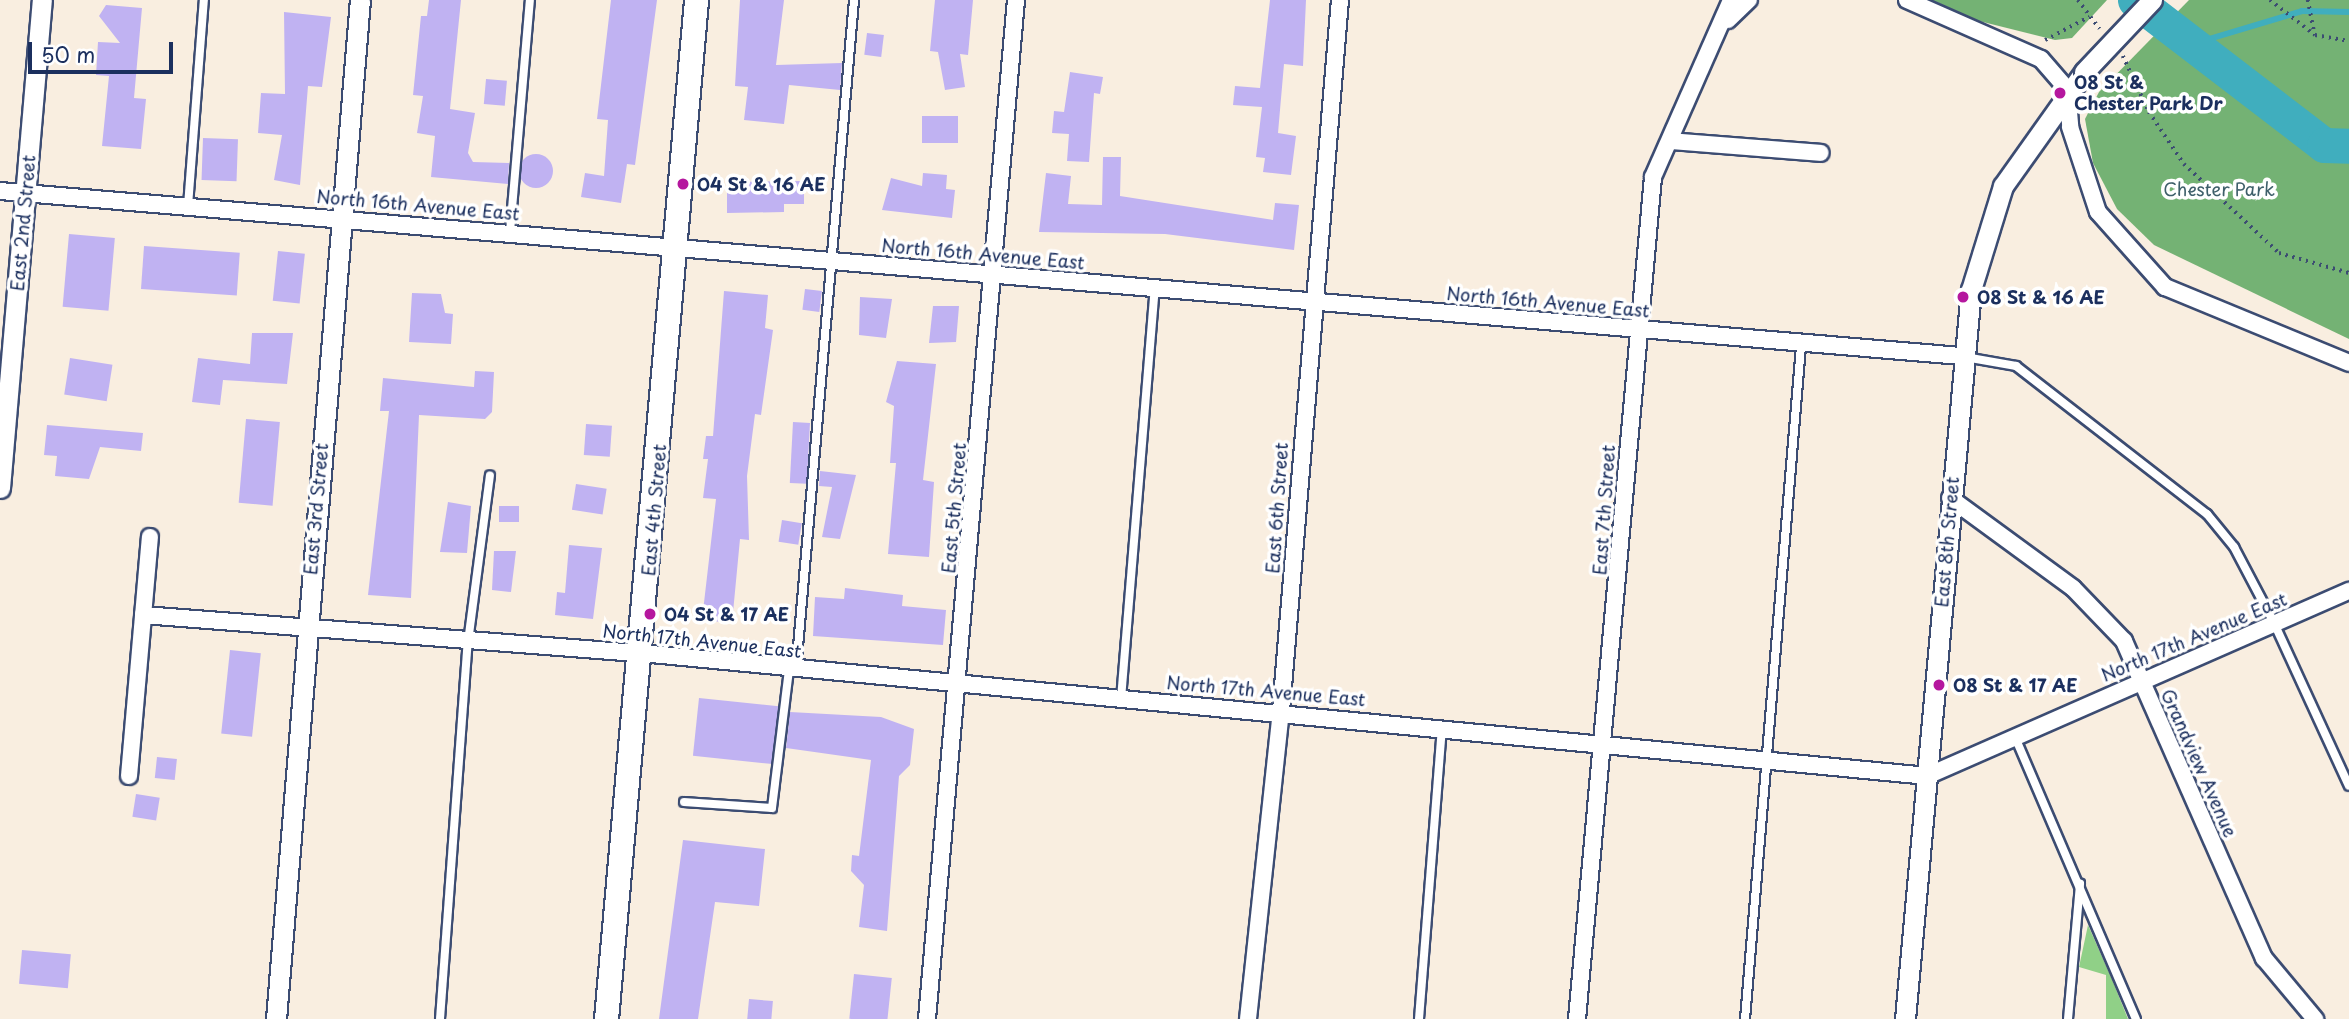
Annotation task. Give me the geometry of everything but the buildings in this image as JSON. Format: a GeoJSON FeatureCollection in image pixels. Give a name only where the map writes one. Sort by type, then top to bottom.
{"type":"FeatureCollection","features":[{"type":"Feature","properties":{"kind":"main road","name":"East 4th Street"},"geometry":{"type":"LineString","coordinates":[[606,1019],[677,246],[696,0]]}},
{"type":"Feature","properties":{"kind":"street","name":"East 2nd Street"},"geometry":{"type":"LineString","coordinates":[[0,488],[42,0]]}},
{"type":"Feature","properties":{"kind":"street","name":"East 3rd Street"},"geometry":{"type":"LineString","coordinates":[[276,1019],[306,627],[360,0]]}},
{"type":"Feature","properties":{"kind":"street","name":"East 5th Street"},"geometry":{"type":"LineString","coordinates":[[928,1019],[995,275],[1016,0]]}},
{"type":"Feature","properties":{"kind":"street","name":"East 6th Street"},"geometry":{"type":"LineString","coordinates":[[1248,1019],[1281,711],[1312,299],[1340,0]]}},
{"type":"Feature","properties":{"kind":"street","name":"East 7th Street"},"geometry":{"type":"LineString","coordinates":[[1577,1019],[1606,742],[1637,330],[1653,177],[1728,20],[1731,0]]}},
{"type":"Feature","properties":{"kind":"street","name":"East 7th Street"},"geometry":{"type":"LineString","coordinates":[[1728,20],[1749,0]]}},
{"type":"Feature","properties":{"kind":"street"},"geometry":{"type":"LineString","coordinates":[[1907,0],[2026,50],[2067,89],[2070,127],[2098,212],[2165,287],[2349,363]]}},
{"type":"Feature","properties":{"kind":"street","name":"East 8th Street"},"geometry":{"type":"LineString","coordinates":[[1905,1019],[1962,356],[1987,225],[2022,151],[2067,89],[2152,0]]}},
{"type":"Feature","properties":{"kind":"street"},"geometry":{"type":"LineString","coordinates":[[1670,141],[1821,153]]}},
{"type":"Feature","properties":{"kind":"street","name":"North 16th Avenue East"},"geometry":{"type":"LineString","coordinates":[[0,191],[1312,299],[1801,347],[1962,356]]}},
{"type":"Feature","properties":{"kind":"street","name":"Grandview Avenue"},"geometry":{"type":"LineString","coordinates":[[1951,498],[2104,614],[2141,680],[2264,958],[2315,1019]]}},
{"type":"Feature","properties":{"kind":"street"},"geometry":{"type":"LineString","coordinates":[[129,776],[150,537]]}},
{"type":"Feature","properties":{"kind":"street","name":"North 17th Avenue East"},"geometry":{"type":"LineString","coordinates":[[143,615],[468,642],[641,653],[957,688],[1281,711],[1927,776],[2349,591]]}},
{"type":"Feature","properties":{"kind":"lane"},"geometry":{"type":"LineString","coordinates":[[188,206],[204,0]]}},
{"type":"Feature","properties":{"kind":"lane"},"geometry":{"type":"LineString","coordinates":[[510,232],[530,0]]}},
{"type":"Feature","properties":{"kind":"lane"},"geometry":{"type":"LineString","coordinates":[[684,802],[772,808],[793,669],[854,0]]}},
{"type":"Feature","properties":{"kind":"lane"},"geometry":{"type":"LineString","coordinates":[[1121,699],[1155,287]]}},
{"type":"Feature","properties":{"kind":"lane"},"geometry":{"type":"LineString","coordinates":[[1745,1019],[1801,347]]}},
{"type":"Feature","properties":{"kind":"lane"},"geometry":{"type":"LineString","coordinates":[[1962,356],[2016,366],[2207,514],[2234,547],[2274,623],[2349,786]]}},
{"type":"Feature","properties":{"kind":"lane"},"geometry":{"type":"LineString","coordinates":[[440,1019],[468,642],[490,475]]}},
{"type":"Feature","properties":{"kind":"lane"},"geometry":{"type":"LineString","coordinates":[[1419,1019],[1443,726]]}},
{"type":"Feature","properties":{"kind":"lane"},"geometry":{"type":"LineString","coordinates":[[2015,737],[2080,881],[2136,1019]]}},
{"type":"Feature","properties":{"kind":"lane"},"geometry":{"type":"LineString","coordinates":[[2068,1019],[2080,881]]}},
{"type":"Feature","properties":{"kind":"path"},"geometry":{"type":"LineString","coordinates":[[2078,0],[2106,36]]}},
{"type":"Feature","properties":{"kind":"path"},"geometry":{"type":"LineString","coordinates":[[2270,0],[2315,34],[2349,41]]}},
{"type":"Feature","properties":{"kind":"path"},"geometry":{"type":"LineString","coordinates":[[2308,0],[2315,34]]}},
{"type":"Feature","properties":{"kind":"path"},"geometry":{"type":"LineString","coordinates":[[2045,40],[2090,18]]}},
{"type":"Feature","properties":{"kind":"path"},"geometry":{"type":"LineString","coordinates":[[2114,46],[2184,163],[2279,253],[2349,273]]}},
{"type":"Feature","properties":{"kind":"green space"},"geometry":{"type":"Polygon","coordinates":[[[1932,0],[2107,0],[2072,38],[2055,40],[1979,21],[1932,0]]]}},
{"type":"Feature","properties":{"kind":"green space","name":"Chester Park"},"geometry":{"type":"Polygon","coordinates":[[[2189,0],[2349,0],[2349,339],[2154,245],[2117,209],[2093,163],[2085,119],[2099,92],[2189,0]]]}},
{"type":"Feature","properties":{"kind":"green space"},"geometry":{"type":"Polygon","coordinates":[[[2088,925],[2128,1019],[2106,1019],[2106,975],[2079,967],[2088,925]]]}},
{"type":"Feature","properties":{"kind":"waterway"},"geometry":{"type":"LineString","coordinates":[[2135,0],[2324,145],[2349,146]]}},
{"type":"Feature","properties":{"kind":"waterway"},"geometry":{"type":"LineString","coordinates":[[2189,45],[2302,11],[2349,12]]}},
{"type":"Feature","properties":{"kind":"place","name":"08 St & Chester Park Dr"},"geometry":{"type":"Point","coordinates":[2060,93]}},
{"type":"Feature","properties":{"kind":"place","name":"04 St & 16 AE"},"geometry":{"type":"Point","coordinates":[683,184]}},
{"type":"Feature","properties":{"kind":"place","name":"08 St & 16 AE"},"geometry":{"type":"Point","coordinates":[1963,297]}},
{"type":"Feature","properties":{"kind":"place","name":"04 St & 17 AE"},"geometry":{"type":"Point","coordinates":[650,614]}},
{"type":"Feature","properties":{"kind":"place","name":"08 St & 17 AE"},"geometry":{"type":"Point","coordinates":[1939,685]}}]}
